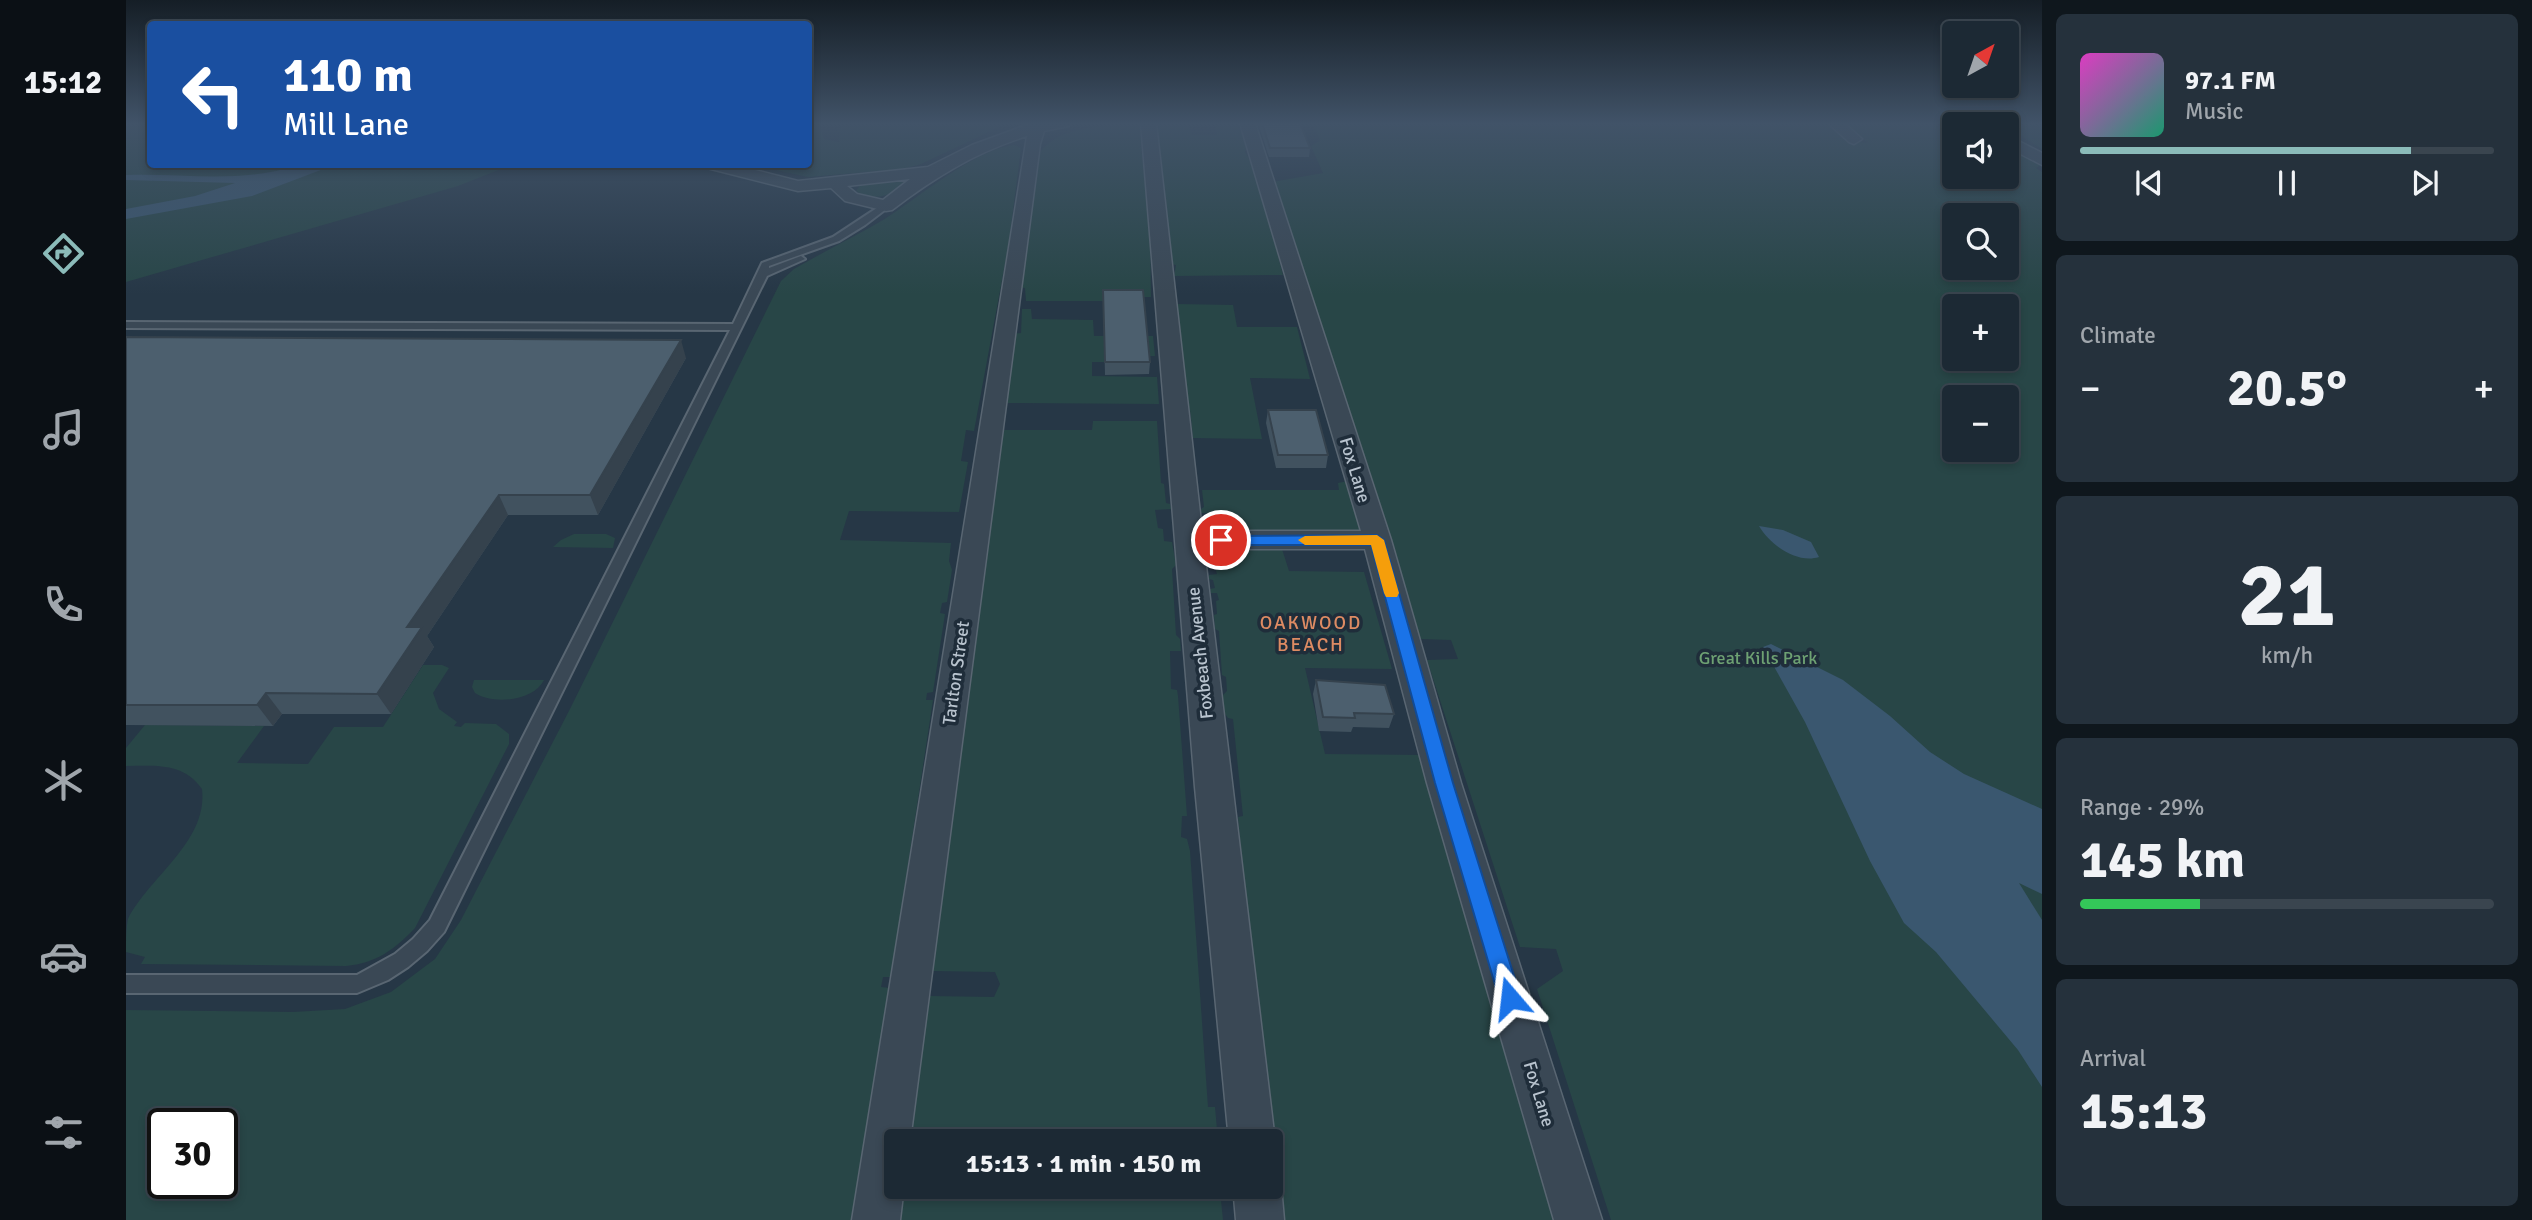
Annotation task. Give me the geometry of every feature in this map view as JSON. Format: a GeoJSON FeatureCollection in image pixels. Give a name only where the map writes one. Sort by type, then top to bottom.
{"type":"FeatureCollection","features":[{"type":"Feature","properties":{"kind":"street"},"geometry":{"type":"LineString","coordinates":[[774,180],[799,186],[863,180]]}},
{"type":"Feature","properties":{"kind":"street"},"geometry":{"type":"LineString","coordinates":[[837,183],[839,190],[848,197],[886,206],[920,180]]}},
{"type":"Feature","properties":{"kind":"street","name":"Tarlton Street"},"geometry":{"type":"LineString","coordinates":[[876,1220],[1027,180]]}},
{"type":"Feature","properties":{"kind":"street","name":"Foxbeach Avenue"},"geometry":{"type":"LineString","coordinates":[[1154,180],[1251,1129]]}},
{"type":"Feature","properties":{"kind":"street","name":"Fox Lane"},"geometry":{"type":"LineString","coordinates":[[1265,180],[1377,540],[1444,783],[1578,1220]]}},
{"type":"Feature","properties":{"kind":"street"},"geometry":{"type":"LineString","coordinates":[[1189,540],[1377,540]]}},
{"type":"Feature","properties":{"kind":"street"},"geometry":{"type":"LineString","coordinates":[[1258,1199],[1260,1220]]}},
{"type":"Feature","properties":{"kind":"lane"},"geometry":{"type":"LineString","coordinates":[[126,984],[357,984],[388,970],[422,945],[438,926],[764,274],[765,265],[801,249],[818,246],[886,206]]}},
{"type":"Feature","properties":{"kind":"lane"},"geometry":{"type":"LineString","coordinates":[[764,274],[812,254],[818,246]]}},
{"type":"Feature","properties":{"kind":"lane"},"geometry":{"type":"LineString","coordinates":[[126,325],[736,327]]}},
{"type":"Feature","properties":{"kind":"green space"},"geometry":{"type":"Polygon","coordinates":[[[126,180],[473,180],[458,186],[126,282],[126,180]]]}},
{"type":"Feature","properties":{"kind":"green space"},"geometry":{"type":"Polygon","coordinates":[[[913,180],[887,195],[872,197],[856,191],[861,184],[913,180]]]}},
{"type":"Feature","properties":{"kind":"green space"},"geometry":{"type":"Polygon","coordinates":[[[941,180],[1017,180],[1009,242],[974,431],[966,430],[961,461],[968,462],[959,512],[849,511],[840,540],[951,543],[949,561],[952,570],[947,602],[942,603],[940,613],[945,614],[933,692],[927,693],[926,700],[933,700],[891,977],[883,977],[881,987],[890,988],[851,1220],[126,1220],[126,1010],[293,1012],[345,1009],[391,992],[435,959],[461,920],[571,707],[781,281],[794,269],[883,220],[941,180]]]}},
{"type":"Feature","properties":{"kind":"green space"},"geometry":{"type":"Polygon","coordinates":[[[1033,180],[1145,180],[1150,226],[1151,297],[1112,297],[1109,301],[1026,301],[1025,288],[1017,287],[1033,180]]]}},
{"type":"Feature","properties":{"kind":"green space"},"geometry":{"type":"Polygon","coordinates":[[[1161,180],[1259,180],[1283,275],[1174,276],[1176,265],[1171,264],[1171,251],[1168,250],[1161,180]]]}},
{"type":"Feature","properties":{"kind":"green space","name":"Great Kills Park"},"geometry":{"type":"Polygon","coordinates":[[[1942,180],[1942,189],[2019,189],[2019,180],[2042,180],[2042,1220],[1611,1220],[1537,989],[1563,971],[1556,949],[1520,947],[1427,660],[1458,659],[1451,640],[1420,639],[1272,182],[1942,180]]]}},
{"type":"Feature","properties":{"kind":"green space"},"geometry":{"type":"Polygon","coordinates":[[[1175,305],[1233,305],[1237,327],[1297,327],[1310,379],[1250,378],[1262,439],[1193,438],[1190,410],[1185,410],[1175,305]]]}},
{"type":"Feature","properties":{"kind":"green space"},"geometry":{"type":"Polygon","coordinates":[[[1022,309],[1031,309],[1032,319],[1093,320],[1094,336],[1153,336],[1155,356],[1126,356],[1125,362],[1092,362],[1092,376],[1157,377],[1159,404],[1003,403],[1011,334],[1021,333],[1022,309]]]}},
{"type":"Feature","properties":{"kind":"green space"},"geometry":{"type":"Polygon","coordinates":[[[1093,421],[1157,421],[1161,483],[1164,484],[1166,503],[1170,504],[1171,509],[1155,510],[1158,528],[1163,529],[1164,541],[1172,542],[1176,565],[1172,569],[1176,635],[1180,639],[1181,651],[1170,651],[1171,689],[1177,690],[1178,696],[1187,816],[1182,816],[1181,837],[1187,839],[1190,851],[1208,1107],[1215,1107],[1217,1129],[910,1129],[929,996],[994,997],[1000,984],[995,972],[933,971],[954,781],[1001,430],[1092,430],[1093,421]]]}},
{"type":"Feature","properties":{"kind":"green space"},"geometry":{"type":"Polygon","coordinates":[[[1348,481],[1360,532],[1220,535],[1207,529],[1213,526],[1209,524],[1208,513],[1201,513],[1204,507],[1202,490],[1339,490],[1338,483],[1348,481]]]}},
{"type":"Feature","properties":{"kind":"green space"},"geometry":{"type":"Polygon","coordinates":[[[574,534],[606,534],[615,538],[613,548],[553,547],[574,534]]]}},
{"type":"Feature","properties":{"kind":"green space"},"geometry":{"type":"Polygon","coordinates":[[[1241,549],[1282,549],[1289,571],[1364,572],[1392,669],[1305,668],[1325,754],[1425,755],[1560,1220],[1281,1220],[1279,1199],[1283,1199],[1283,1129],[1271,1129],[1243,873],[1238,817],[1243,816],[1233,719],[1228,718],[1223,711],[1220,698],[1227,691],[1226,677],[1222,675],[1219,631],[1215,629],[1214,615],[1217,614],[1216,601],[1219,600],[1217,593],[1211,593],[1210,589],[1215,588],[1213,580],[1209,579],[1209,575],[1217,574],[1211,553],[1241,553],[1241,549]]]}},
{"type":"Feature","properties":{"kind":"green space"},"geometry":{"type":"Polygon","coordinates":[[[423,665],[442,665],[449,668],[433,693],[439,709],[457,722],[454,726],[461,727],[465,723],[496,724],[509,734],[509,744],[415,928],[407,936],[392,949],[375,958],[346,966],[141,964],[145,957],[126,952],[128,919],[187,842],[196,826],[201,808],[202,789],[186,774],[168,767],[126,766],[126,748],[145,725],[264,726],[237,763],[308,764],[334,727],[383,727],[423,665]]]}},
{"type":"Feature","properties":{"kind":"green space"},"geometry":{"type":"Polygon","coordinates":[[[474,680],[544,680],[532,693],[502,700],[475,693],[472,687],[474,680]]]}},
{"type":"Feature","properties":{"kind":"green space"},"geometry":{"type":"Polygon","coordinates":[[[899,1199],[1205,1199],[1221,1200],[1223,1220],[896,1220],[899,1199]]]}},
{"type":"Feature","properties":{"kind":"water"},"geometry":{"type":"Polygon","coordinates":[[[126,180],[294,180],[252,196],[126,219],[126,209],[195,196],[235,183],[126,180]]]}},
{"type":"Feature","properties":{"kind":"water"},"geometry":{"type":"Polygon","coordinates":[[[1759,526],[1783,530],[1811,542],[1819,557],[1802,558],[1785,551],[1770,540],[1759,526]]]}},
{"type":"Feature","properties":{"kind":"water"},"geometry":{"type":"Polygon","coordinates":[[[1771,644],[1843,680],[1890,716],[1930,752],[1964,774],[2042,809],[2042,894],[2019,883],[2042,920],[2042,1087],[2018,1050],[1936,952],[1904,923],[1870,861],[1805,722],[1763,647],[1771,644]]]}},
{"type":"Feature","properties":{"kind":"building"},"geometry":{"type":"Polygon","coordinates":[[[1103,290],[1143,290],[1150,362],[1105,362],[1103,290]]]}},
{"type":"Feature","properties":{"kind":"building"},"geometry":{"type":"Polygon","coordinates":[[[126,337],[681,340],[590,495],[499,495],[407,627],[422,627],[377,694],[266,693],[257,705],[126,705],[126,337]]]}},
{"type":"Feature","properties":{"kind":"building"},"geometry":{"type":"Polygon","coordinates":[[[1268,410],[1316,410],[1328,455],[1278,455],[1268,410]]]}},
{"type":"Feature","properties":{"kind":"building"},"geometry":{"type":"Polygon","coordinates":[[[1316,680],[1385,685],[1394,714],[1354,713],[1355,718],[1323,717],[1316,680]]]}},
{"type":"Feature","properties":{"kind":"slow traffic"},"geometry":{"type":"LineString","coordinates":[[1305,540],[1377,540],[1392,593]]}},
{"type":"Feature","properties":{"kind":"district","name":"OAKWOOD BEACH"},"geometry":{"type":"Point","coordinates":[1311,634]}},
{"type":"Feature","properties":{"kind":"route"},"geometry":{"type":"LineString","coordinates":[[1221,540],[1377,540],[1444,783],[1510,998]]}}]}
